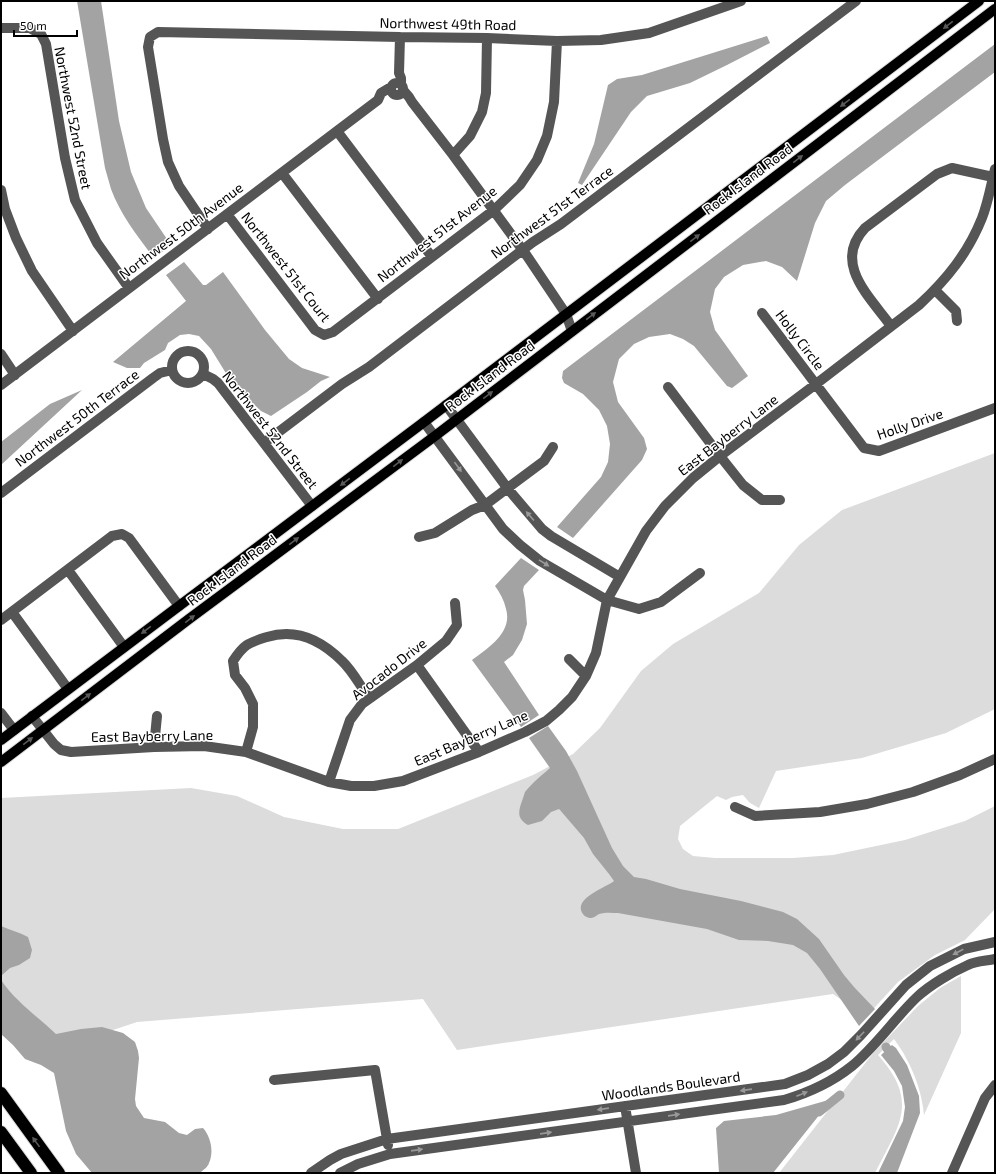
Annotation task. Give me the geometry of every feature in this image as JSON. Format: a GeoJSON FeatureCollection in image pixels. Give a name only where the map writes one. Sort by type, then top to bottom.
{"type":"FeatureCollection","features":[{"type":"Feature","properties":{"kind":"highway"},"geometry":{"type":"LineString","coordinates":[[1,1093],[59,1173]]}},
{"type":"Feature","properties":{"kind":"highway"},"geometry":{"type":"LineString","coordinates":[[1,1132],[31,1173]]}},
{"type":"Feature","properties":{"kind":"main road","name":"Rock Island Road"},"geometry":{"type":"LineString","coordinates":[[1,740],[424,422],[979,1]]}},
{"type":"Feature","properties":{"kind":"main road","name":"Rock Island Road"},"geometry":{"type":"LineString","coordinates":[[1,762],[435,436],[995,9]]}},
{"type":"Feature","properties":{"kind":"street","name":"Northwest 49th Road"},"geometry":{"type":"LineString","coordinates":[[208,229],[179,186],[168,162],[148,47],[150,37],[158,32],[487,38],[556,41],[601,40],[649,32],[741,1]]}},
{"type":"Feature","properties":{"kind":"street","name":"Northwest 51st Terrace"},"geometry":{"type":"LineString","coordinates":[[264,442],[342,384],[369,367],[533,242],[561,224],[856,1]]}},
{"type":"Feature","properties":{"kind":"street","name":"Northwest 52nd Street"},"geometry":{"type":"LineString","coordinates":[[1,28],[30,28],[41,34],[46,44],[64,158],[75,200],[97,243],[129,288]]}},
{"type":"Feature","properties":{"kind":"street"},"geometry":{"type":"LineString","coordinates":[[400,37],[399,73],[396,77],[397,89],[407,100],[412,102],[494,210],[566,314],[572,331]]}},
{"type":"Feature","properties":{"kind":"street"},"geometry":{"type":"LineString","coordinates":[[453,155],[470,136],[482,112],[486,93],[487,38]]}},
{"type":"Feature","properties":{"kind":"street","name":"Northwest 51st Avenue"},"geometry":{"type":"LineString","coordinates":[[324,335],[334,332],[378,299],[494,210],[520,186],[537,160],[547,136],[554,102],[556,41]]}},
{"type":"Feature","properties":{"kind":"street","name":"Northwest 50th Avenue"},"geometry":{"type":"LineString","coordinates":[[1,385],[378,100],[385,99],[397,89]]}},
{"type":"Feature","properties":{"kind":"street"},"geometry":{"type":"LineString","coordinates":[[337,131],[432,257]]}},
{"type":"Feature","properties":{"kind":"street","name":"East Bayberry Lane"},"geometry":{"type":"LineString","coordinates":[[32,716],[54,744],[61,750],[71,752],[154,747],[204,746],[246,752],[329,782],[351,786],[374,786],[404,781],[526,732],[559,710],[572,697],[586,676],[596,653],[607,600],[646,531],[665,506],[693,478],[720,456],[919,305],[935,290],[965,253],[983,217],[994,173],[952,168],[937,174],[865,228],[858,236],[852,249],[852,266],[858,282],[891,326]]}},
{"type":"Feature","properties":{"kind":"street"},"geometry":{"type":"LineString","coordinates":[[282,173],[378,299]]}},
{"type":"Feature","properties":{"kind":"street"},"geometry":{"type":"LineString","coordinates":[[1,190],[5,209],[16,238],[32,271],[73,331]]}},
{"type":"Feature","properties":{"kind":"street","name":"Northwest 51st Court"},"geometry":{"type":"LineString","coordinates":[[227,214],[315,330],[324,335]]}},
{"type":"Feature","properties":{"kind":"street"},"geometry":{"type":"LineString","coordinates":[[935,290],[956,311],[957,321]]}},
{"type":"Feature","properties":{"kind":"street","name":"Holly Circle"},"geometry":{"type":"LineString","coordinates":[[762,313],[816,384]]}},
{"type":"Feature","properties":{"kind":"street"},"geometry":{"type":"LineString","coordinates":[[188,351],[198,354],[202,358],[205,368],[204,374],[201,378],[193,383],[184,383],[176,378],[172,370],[174,359],[182,352],[188,351]]}},
{"type":"Feature","properties":{"kind":"street"},"geometry":{"type":"LineString","coordinates":[[1,354],[15,374]]}},
{"type":"Feature","properties":{"kind":"street","name":"Northwest 50th Terrace"},"geometry":{"type":"LineString","coordinates":[[1,493],[153,378],[160,373],[172,370]]}},
{"type":"Feature","properties":{"kind":"street","name":"Northwest 52nd Street"},"geometry":{"type":"LineString","coordinates":[[204,374],[218,383],[312,506]]}},
{"type":"Feature","properties":{"kind":"street","name":"Holly Drive"},"geometry":{"type":"LineString","coordinates":[[816,384],[864,448],[879,451],[995,408]]}},
{"type":"Feature","properties":{"kind":"street"},"geometry":{"type":"LineString","coordinates":[[668,387],[743,484],[762,500],[780,500]]}},
{"type":"Feature","properties":{"kind":"street"},"geometry":{"type":"LineString","coordinates":[[446,405],[508,489],[542,529],[551,536],[620,577]]}},
{"type":"Feature","properties":{"kind":"street"},"geometry":{"type":"LineString","coordinates":[[424,422],[485,505],[503,528],[520,545],[540,561],[607,600],[639,609],[661,602],[700,573]]}},
{"type":"Feature","properties":{"kind":"street"},"geometry":{"type":"LineString","coordinates":[[419,537],[435,533],[472,510],[485,505],[544,461],[553,447]]}},
{"type":"Feature","properties":{"kind":"street"},"geometry":{"type":"LineString","coordinates":[[1,620],[112,536],[122,534],[129,538],[179,606]]}},
{"type":"Feature","properties":{"kind":"street"},"geometry":{"type":"LineString","coordinates":[[68,570],[124,647]]}},
{"type":"Feature","properties":{"kind":"street","name":"Avocado Drive"},"geometry":{"type":"LineString","coordinates":[[329,782],[350,720],[362,704],[369,698],[417,665],[446,641],[457,625],[455,603]]}},
{"type":"Feature","properties":{"kind":"street"},"geometry":{"type":"LineString","coordinates":[[12,612],[68,689]]}},
{"type":"Feature","properties":{"kind":"street"},"geometry":{"type":"LineString","coordinates":[[246,752],[253,728],[253,704],[245,688],[235,675],[233,661],[241,649],[252,641],[274,635],[291,634],[307,637],[323,644],[343,661],[369,698]]}},
{"type":"Feature","properties":{"kind":"street"},"geometry":{"type":"LineString","coordinates":[[569,659],[586,676]]}},
{"type":"Feature","properties":{"kind":"street"},"geometry":{"type":"LineString","coordinates":[[417,665],[479,752]]}},
{"type":"Feature","properties":{"kind":"street"},"geometry":{"type":"LineString","coordinates":[[1,713],[14,730]]}},
{"type":"Feature","properties":{"kind":"street"},"geometry":{"type":"LineString","coordinates":[[154,747],[157,716]]}},
{"type":"Feature","properties":{"kind":"street"},"geometry":{"type":"LineString","coordinates":[[735,807],[755,816],[820,812],[867,804],[913,792],[960,776],[995,759]]}},
{"type":"Feature","properties":{"kind":"street","name":"Woodlands Boulevard"},"geometry":{"type":"LineString","coordinates":[[311,1173],[341,1154],[387,1139],[785,1084],[808,1075],[828,1064],[844,1052],[906,984],[930,966],[964,949],[995,942]]}},
{"type":"Feature","properties":{"kind":"street","name":"Woodlands Boulevard"},"geometry":{"type":"LineString","coordinates":[[340,1173],[358,1164],[390,1154],[784,1100],[802,1094],[831,1080],[851,1066],[870,1049],[917,997],[936,982],[969,964],[995,959]]}},
{"type":"Feature","properties":{"kind":"street"},"geometry":{"type":"LineString","coordinates":[[274,1080],[375,1070],[390,1154]]}},
{"type":"Feature","properties":{"kind":"street"},"geometry":{"type":"LineString","coordinates":[[952,1173],[985,1098],[995,1085]]}},
{"type":"Feature","properties":{"kind":"street"},"geometry":{"type":"LineString","coordinates":[[625,1106],[636,1173]]}},
{"type":"Feature","properties":{"kind":"shaded area"},"geometry":{"type":"Polygon","coordinates":[[[77,1],[101,1],[119,121],[131,172],[146,208],[171,245],[154,258],[124,216],[111,189],[105,168],[77,1]]]}},
{"type":"Feature","properties":{"kind":"shaded area"},"geometry":{"type":"Polygon","coordinates":[[[767,36],[770,43],[727,65],[690,83],[647,96],[631,112],[582,185],[578,183],[594,144],[608,85],[617,79],[642,75],[767,36]]]}},
{"type":"Feature","properties":{"kind":"shaded area"},"geometry":{"type":"Polygon","coordinates":[[[995,44],[995,72],[826,201],[815,223],[797,281],[782,267],[766,261],[743,265],[724,277],[715,289],[710,312],[715,330],[748,376],[732,388],[727,386],[694,346],[683,339],[670,334],[649,337],[634,344],[619,359],[613,382],[618,402],[644,438],[647,449],[642,460],[573,538],[557,527],[601,477],[608,462],[610,444],[607,426],[599,410],[583,394],[564,383],[562,378],[563,371],[995,44]]]}},
{"type":"Feature","properties":{"kind":"shaded area"},"geometry":{"type":"Polygon","coordinates":[[[184,262],[203,285],[206,285],[223,272],[265,330],[289,359],[302,368],[330,377],[321,381],[271,416],[261,411],[232,383],[211,349],[199,336],[189,334],[180,335],[168,343],[165,350],[144,363],[140,368],[127,368],[113,362],[186,301],[166,275],[184,262]]]}},
{"type":"Feature","properties":{"kind":"shaded area"},"geometry":{"type":"Polygon","coordinates":[[[82,390],[1,465],[1,442],[50,404],[82,390]]]}},
{"type":"Feature","properties":{"kind":"shaded area"},"geometry":{"type":"Polygon","coordinates":[[[995,453],[995,709],[946,733],[862,758],[776,771],[759,808],[750,803],[743,795],[726,800],[717,796],[680,826],[678,839],[683,849],[693,856],[715,858],[793,858],[833,855],[905,840],[965,821],[995,806],[995,909],[965,940],[935,955],[898,982],[866,1017],[833,994],[457,1050],[423,999],[137,1022],[62,1047],[1,1015],[1,798],[191,788],[237,796],[284,817],[343,829],[398,829],[533,775],[573,754],[600,728],[641,671],[673,644],[759,593],[799,545],[842,510],[995,453]]]}},
{"type":"Feature","properties":{"kind":"shaded area"},"geometry":{"type":"Polygon","coordinates":[[[521,558],[539,570],[524,586],[523,590],[527,624],[522,640],[513,655],[504,662],[539,715],[521,727],[472,660],[492,645],[503,632],[506,625],[506,609],[502,597],[495,586],[521,558]]]}},
{"type":"Feature","properties":{"kind":"shaded area"},"geometry":{"type":"Polygon","coordinates":[[[548,726],[566,751],[577,771],[612,848],[623,866],[634,877],[680,889],[741,901],[783,912],[797,919],[819,939],[844,975],[875,1009],[859,1026],[820,969],[807,953],[793,945],[768,941],[739,940],[707,929],[618,913],[602,913],[591,918],[584,915],[581,909],[582,904],[586,899],[591,894],[614,881],[593,854],[584,838],[559,809],[551,812],[542,821],[528,825],[524,823],[519,815],[525,792],[550,768],[529,738],[548,726]]]}},
{"type":"Feature","properties":{"kind":"shaded area"},"geometry":{"type":"Polygon","coordinates":[[[1,926],[28,937],[32,950],[30,958],[19,965],[10,968],[1,976],[1,926]]]}},
{"type":"Feature","properties":{"kind":"shaded area"},"geometry":{"type":"Polygon","coordinates":[[[961,976],[961,1033],[924,1115],[922,1100],[916,1079],[905,1055],[894,1039],[878,1055],[891,1072],[899,1087],[902,1100],[898,1127],[875,1173],[779,1173],[874,1052],[918,1006],[940,988],[961,976]]]}},
{"type":"Feature","properties":{"kind":"shaded area"},"geometry":{"type":"Polygon","coordinates":[[[1,980],[20,1002],[56,1034],[102,1027],[123,1033],[135,1042],[139,1058],[135,1099],[136,1106],[144,1118],[165,1122],[179,1133],[187,1135],[195,1129],[203,1128],[210,1140],[211,1145],[211,1159],[207,1167],[200,1173],[92,1173],[76,1154],[66,1131],[54,1073],[41,1065],[25,1059],[1,1034],[1,980]]]}},
{"type":"Feature","properties":{"kind":"shaded area"},"geometry":{"type":"Polygon","coordinates":[[[892,1045],[896,1048],[907,1065],[919,1096],[920,1113],[897,1173],[878,1173],[903,1121],[905,1107],[902,1086],[894,1071],[881,1055],[892,1045]]]}},
{"type":"Feature","properties":{"kind":"shaded area"},"geometry":{"type":"Polygon","coordinates":[[[832,1099],[773,1173],[719,1173],[716,1128],[724,1121],[776,1115],[832,1099]]]}},
{"type":"Feature","properties":{"kind":"waterway"},"geometry":{"type":"LineString","coordinates":[[886,1047],[894,1059]]}},
{"type":"Feature","properties":{"kind":"waterway"},"geometry":{"type":"LineString","coordinates":[[819,1112],[840,1095]]}}]}
